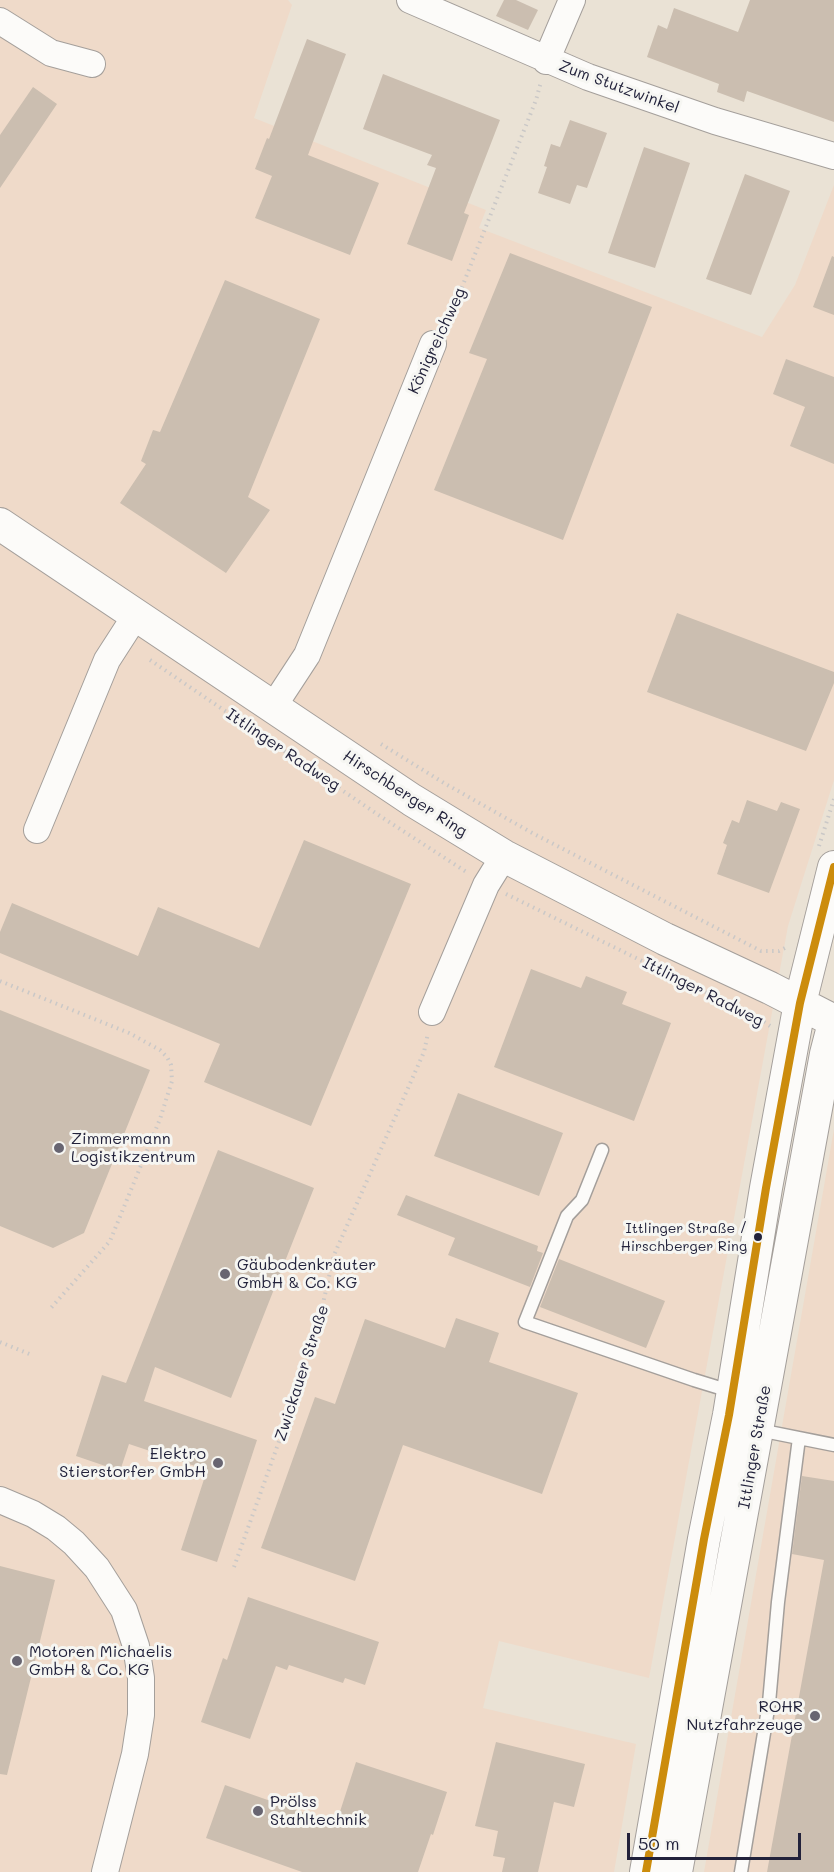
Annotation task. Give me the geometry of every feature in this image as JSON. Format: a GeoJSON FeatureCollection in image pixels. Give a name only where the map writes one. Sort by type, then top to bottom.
{"type":"FeatureCollection","features":[{"type":"Feature","properties":{"kind":"street","name":"Zum Stutzwinkel"},"geometry":{"type":"LineString","coordinates":[[410,0],[546,61],[588,77],[715,121],[834,156]]}},
{"type":"Feature","properties":{"kind":"street"},"geometry":{"type":"LineString","coordinates":[[546,61],[572,0]]}},
{"type":"Feature","properties":{"kind":"street"},"geometry":{"type":"LineString","coordinates":[[0,21],[51,53],[92,64]]}},
{"type":"Feature","properties":{"kind":"street","name":"Königreichweg"},"geometry":{"type":"LineString","coordinates":[[273,707],[308,655],[433,344]]}},
{"type":"Feature","properties":{"kind":"street","name":"Hirschberger Ring"},"geometry":{"type":"LineString","coordinates":[[0,524],[128,627],[273,707],[412,800],[504,856],[834,1022]]}},
{"type":"Feature","properties":{"kind":"street"},"geometry":{"type":"LineString","coordinates":[[37,830],[107,660],[128,627]]}},
{"type":"Feature","properties":{"kind":"street"},"geometry":{"type":"LineString","coordinates":[[432,1012],[486,885],[504,856]]}},
{"type":"Feature","properties":{"kind":"street","name":"Ittlinger Straße"},"geometry":{"type":"LineString","coordinates":[[676,1872],[758,1430],[748,1395],[766,1188],[826,858]]}},
{"type":"Feature","properties":{"kind":"street","name":"Ittlinger Straße"},"geometry":{"type":"LineString","coordinates":[[646,1872],[704,1539],[748,1395],[834,1022]]}},
{"type":"Feature","properties":{"kind":"street"},"geometry":{"type":"LineString","coordinates":[[0,1500],[33,1514],[56,1528],[89,1559],[124,1610],[136,1646],[141,1678],[140,1725],[135,1754],[105,1872]]}},
{"type":"Feature","properties":{"kind":"lane"},"geometry":{"type":"LineString","coordinates":[[602,1150],[582,1200],[567,1216],[525,1322],[694,1380],[748,1395]]}},
{"type":"Feature","properties":{"kind":"lane"},"geometry":{"type":"LineString","coordinates":[[758,1430],[834,1445]]}},
{"type":"Feature","properties":{"kind":"lane"},"geometry":{"type":"LineString","coordinates":[[741,1872],[768,1703],[778,1602],[799,1438]]}},
{"type":"Feature","properties":{"kind":"path","name":"Königreichweg"},"geometry":{"type":"LineString","coordinates":[[433,344],[449,320],[536,100],[546,61]]}},
{"type":"Feature","properties":{"kind":"path","name":"Ittlinger Radweg"},"geometry":{"type":"LineString","coordinates":[[128,627],[383,818],[486,885],[760,1019],[774,1032]]}},
{"type":"Feature","properties":{"kind":"path"},"geometry":{"type":"LineString","coordinates":[[375,740],[444,783],[534,834],[761,951],[779,951],[790,945]]}},
{"type":"Feature","properties":{"kind":"path"},"geometry":{"type":"LineString","coordinates":[[826,858],[834,799]]}},
{"type":"Feature","properties":{"kind":"path"},"geometry":{"type":"LineString","coordinates":[[779,951],[779,959]]}},
{"type":"Feature","properties":{"kind":"path"},"geometry":{"type":"LineString","coordinates":[[0,981],[140,1038],[160,1050],[171,1065],[172,1081],[160,1119],[110,1241],[50,1309]]}},
{"type":"Feature","properties":{"kind":"path","name":"Zwickauer Straße"},"geometry":{"type":"LineString","coordinates":[[234,1567],[306,1366],[325,1300],[334,1256],[424,1052],[432,1012]]}},
{"type":"Feature","properties":{"kind":"path"},"geometry":{"type":"LineString","coordinates":[[0,1342],[32,1355]]}},
{"type":"Feature","properties":{"kind":"shaded area"},"geometry":{"type":"Polygon","coordinates":[[[0,0],[288,0],[292,5],[254,118],[486,210],[479,228],[762,337],[795,285],[834,185],[834,780],[788,926],[649,1678],[499,1641],[483,1708],[636,1744],[614,1872],[0,1872],[0,0]]]}},
{"type":"Feature","properties":{"kind":"shaded area"},"geometry":{"type":"Polygon","coordinates":[[[834,1129],[834,1872],[704,1872],[834,1129]]]}},
{"type":"Feature","properties":{"kind":"building"},"geometry":{"type":"Polygon","coordinates":[[[504,0],[516,0],[538,10],[528,30],[496,16],[504,0]]]}},
{"type":"Feature","properties":{"kind":"building"},"geometry":{"type":"Polygon","coordinates":[[[750,0],[834,0],[834,122],[747,91],[744,102],[717,92],[719,84],[647,57],[658,25],[667,29],[674,8],[738,32],[750,0]]]}},
{"type":"Feature","properties":{"kind":"building"},"geometry":{"type":"Polygon","coordinates":[[[307,39],[346,54],[308,155],[379,183],[350,255],[255,218],[272,176],[255,169],[267,138],[269,139],[307,39]]]}},
{"type":"Feature","properties":{"kind":"building"},"geometry":{"type":"Polygon","coordinates":[[[383,74],[500,120],[464,213],[469,215],[452,261],[407,244],[436,168],[427,165],[432,155],[363,129],[383,74]]]}},
{"type":"Feature","properties":{"kind":"building"},"geometry":{"type":"Polygon","coordinates":[[[33,87],[57,104],[0,188],[0,135],[33,87]]]}},
{"type":"Feature","properties":{"kind":"building"},"geometry":{"type":"Polygon","coordinates":[[[570,120],[607,133],[587,188],[577,185],[570,204],[538,193],[547,167],[544,166],[551,144],[560,147],[570,120]]]}},
{"type":"Feature","properties":{"kind":"building"},"geometry":{"type":"Polygon","coordinates":[[[644,147],[690,163],[655,268],[608,253],[644,147]]]}},
{"type":"Feature","properties":{"kind":"building"},"geometry":{"type":"Polygon","coordinates":[[[745,174],[790,191],[751,295],[706,279],[745,174]]]}},
{"type":"Feature","properties":{"kind":"building"},"geometry":{"type":"Polygon","coordinates":[[[510,253],[652,307],[563,540],[434,490],[487,359],[469,353],[510,253]]]}},
{"type":"Feature","properties":{"kind":"building"},"geometry":{"type":"Polygon","coordinates":[[[832,256],[834,257],[834,315],[813,307],[832,256]]]}},
{"type":"Feature","properties":{"kind":"building"},"geometry":{"type":"Polygon","coordinates":[[[225,280],[320,319],[248,497],[270,510],[226,573],[120,503],[146,464],[141,461],[153,430],[160,432],[225,280]]]}},
{"type":"Feature","properties":{"kind":"building"},"geometry":{"type":"Polygon","coordinates":[[[786,359],[834,377],[834,464],[790,446],[805,407],[773,394],[786,359]]]}},
{"type":"Feature","properties":{"kind":"building"},"geometry":{"type":"Polygon","coordinates":[[[677,613],[834,672],[834,683],[806,751],[647,692],[677,613]]]}},
{"type":"Feature","properties":{"kind":"building"},"geometry":{"type":"Polygon","coordinates":[[[747,800],[777,811],[781,802],[800,809],[769,893],[717,874],[727,845],[723,843],[732,820],[739,823],[747,800]]]}},
{"type":"Feature","properties":{"kind":"building"},"geometry":{"type":"Polygon","coordinates":[[[304,840],[411,884],[311,1126],[204,1082],[220,1044],[0,953],[0,932],[12,903],[138,956],[158,907],[259,948],[304,840]]]}},
{"type":"Feature","properties":{"kind":"building"},"geometry":{"type":"Polygon","coordinates":[[[531,969],[581,988],[586,976],[627,992],[622,1004],[671,1023],[634,1121],[494,1067],[531,969]]]}},
{"type":"Feature","properties":{"kind":"building","name":"Zimmermann Logistikzentrum"},"geometry":{"type":"Polygon","coordinates":[[[0,1010],[150,1070],[84,1233],[53,1248],[0,1226],[0,1010]]]}},
{"type":"Feature","properties":{"kind":"building"},"geometry":{"type":"Polygon","coordinates":[[[458,1093],[563,1133],[539,1196],[434,1156],[458,1093]]]}},
{"type":"Feature","properties":{"kind":"building","name":"Gäubodenkräuter GmbH & Co. KG"},"geometry":{"type":"Polygon","coordinates":[[[218,1150],[314,1188],[231,1398],[155,1367],[144,1401],[257,1440],[217,1562],[181,1550],[207,1470],[129,1444],[120,1471],[76,1456],[102,1375],[126,1383],[218,1150]]]}},
{"type":"Feature","properties":{"kind":"building"},"geometry":{"type":"Polygon","coordinates":[[[406,1195],[538,1246],[537,1251],[543,1253],[530,1287],[448,1255],[455,1238],[397,1215],[406,1195]]]}},
{"type":"Feature","properties":{"kind":"building"},"geometry":{"type":"Polygon","coordinates":[[[559,1259],[665,1301],[646,1348],[540,1307],[559,1259]]]}},
{"type":"Feature","properties":{"kind":"building"},"geometry":{"type":"Polygon","coordinates":[[[456,1318],[499,1333],[489,1362],[578,1393],[542,1494],[403,1445],[355,1581],[261,1548],[315,1397],[335,1404],[365,1319],[445,1348],[456,1318]]]}},
{"type":"Feature","properties":{"kind":"building","name":"ROHR Nutzfahrzeuge"},"geometry":{"type":"Polygon","coordinates":[[[802,1476],[834,1481],[834,1872],[767,1872],[824,1560],[792,1554],[802,1476]]]}},
{"type":"Feature","properties":{"kind":"building","name":"Motoren Michaelis GmbH & Co. KG"},"geometry":{"type":"Polygon","coordinates":[[[0,1566],[55,1580],[7,1775],[0,1774],[0,1566]]]}},
{"type":"Feature","properties":{"kind":"building"},"geometry":{"type":"Polygon","coordinates":[[[248,1597],[379,1642],[365,1685],[345,1678],[343,1683],[289,1665],[287,1670],[276,1666],[250,1739],[201,1722],[223,1658],[227,1660],[248,1597]]]}},
{"type":"Feature","properties":{"kind":"building"},"geometry":{"type":"Polygon","coordinates":[[[496,1742],[585,1764],[574,1807],[554,1802],[538,1872],[502,1872],[505,1858],[493,1856],[498,1831],[475,1826],[496,1742]]]}},
{"type":"Feature","properties":{"kind":"building","name":"Prölss Stahltechnik"},"geometry":{"type":"Polygon","coordinates":[[[356,1762],[447,1792],[418,1872],[302,1872],[206,1838],[225,1785],[336,1824],[356,1762]]]}},
{"type":"Feature","properties":{"kind":"transit line"},"geometry":{"type":"LineString","coordinates":[[646,1872],[704,1539],[729,1415],[766,1188],[800,1003],[834,867]]}},
{"type":"Feature","properties":{"kind":"place","name":"Zimmermann Logistikzentrum"},"geometry":{"type":"Point","coordinates":[59,1148]}},
{"type":"Feature","properties":{"kind":"place","name":"Ittlinger Straße / Hirschberger Ring"},"geometry":{"type":"Point","coordinates":[758,1237]}},
{"type":"Feature","properties":{"kind":"place","name":"Gäubodenkräuter GmbH & Co. KG"},"geometry":{"type":"Point","coordinates":[225,1274]}},
{"type":"Feature","properties":{"kind":"place","name":"Elektro Stierstorfer GmbH"},"geometry":{"type":"Point","coordinates":[218,1463]}},
{"type":"Feature","properties":{"kind":"place","name":"Motoren Michaelis GmbH & Co. KG"},"geometry":{"type":"Point","coordinates":[17,1661]}},
{"type":"Feature","properties":{"kind":"place","name":"ROHR Nutzfahrzeuge"},"geometry":{"type":"Point","coordinates":[815,1716]}},
{"type":"Feature","properties":{"kind":"place","name":"Prölss Stahltechnik"},"geometry":{"type":"Point","coordinates":[258,1811]}}]}
